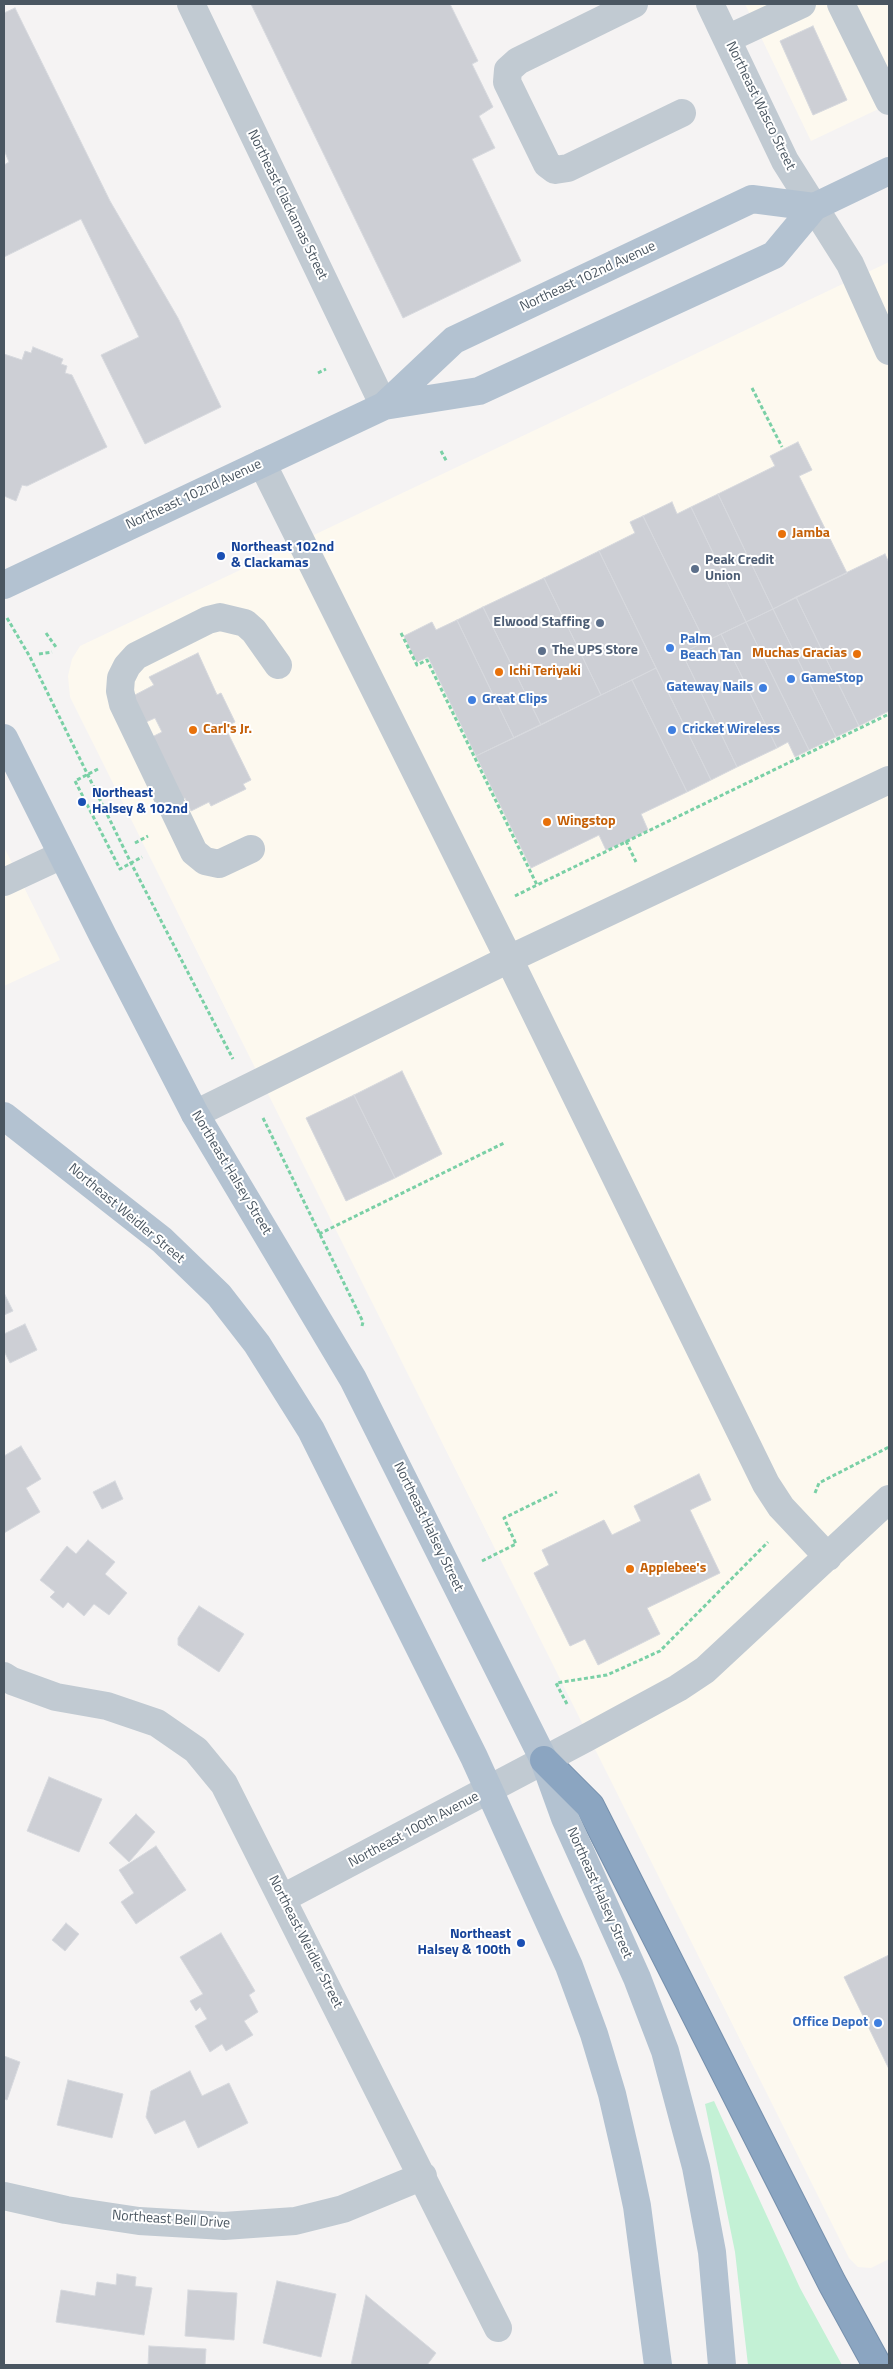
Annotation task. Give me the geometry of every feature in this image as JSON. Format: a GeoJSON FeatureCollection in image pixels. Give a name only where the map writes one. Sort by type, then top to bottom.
{"type":"FeatureCollection","features":[{"type":"Feature","properties":{"kind":"highway"},"geometry":{"type":"LineString","coordinates":[[544,1760],[590,1806],[828,2274],[877,2365]]}},
{"type":"Feature","properties":{"kind":"main road","name":"Northeast 102nd Avenue"},"geometry":{"type":"LineString","coordinates":[[4,585],[384,406],[479,391],[774,255],[814,207],[889,171]]}},
{"type":"Feature","properties":{"kind":"main road","name":"Northeast 102nd Avenue"},"geometry":{"type":"LineString","coordinates":[[384,406],[454,340],[752,199],[814,207]]}},
{"type":"Feature","properties":{"kind":"main road","name":"Northeast Halsey Street"},"geometry":{"type":"LineString","coordinates":[[4,738],[195,1114],[353,1379],[544,1760],[565,1818],[637,1978],[665,2051],[694,2159],[712,2252],[722,2365]]}},
{"type":"Feature","properties":{"kind":"main road","name":"Northeast Weidler Street"},"geometry":{"type":"LineString","coordinates":[[4,1116],[162,1240],[219,1295],[257,1344],[311,1430],[489,1790]]}},
{"type":"Feature","properties":{"kind":"main road"},"geometry":{"type":"LineString","coordinates":[[489,1790],[570,1966],[594,2034],[612,2094],[636,2206],[658,2365]]}},
{"type":"Feature","properties":{"kind":"street","name":"Northeast Clackamas Street"},"geometry":{"type":"LineString","coordinates":[[191,4],[384,406]]}},
{"type":"Feature","properties":{"kind":"street"},"geometry":{"type":"LineString","coordinates":[[634,4],[518,61],[508,70],[507,82],[546,164],[555,170],[568,168],[682,113]]}},
{"type":"Feature","properties":{"kind":"street","name":"Northeast Wasco Street"},"geometry":{"type":"LineString","coordinates":[[710,4],[785,161],[850,264],[889,351]]}},
{"type":"Feature","properties":{"kind":"street"},"geometry":{"type":"LineString","coordinates":[[726,39],[802,4]]}},
{"type":"Feature","properties":{"kind":"street"},"geometry":{"type":"LineString","coordinates":[[841,4],[889,101]]}},
{"type":"Feature","properties":{"kind":"street"},"geometry":{"type":"LineString","coordinates":[[262,463],[509,959],[766,1484],[792,1520],[828,1557]]}},
{"type":"Feature","properties":{"kind":"street"},"geometry":{"type":"LineString","coordinates":[[252,849],[219,864],[205,862],[194,852],[123,704],[120,691],[122,678],[127,666],[136,656],[208,620],[220,617],[233,618],[245,623],[254,631],[278,665]]}},
{"type":"Feature","properties":{"kind":"street"},"geometry":{"type":"LineString","coordinates":[[195,1114],[509,959],[889,780]]}},
{"type":"Feature","properties":{"kind":"street"},"geometry":{"type":"LineString","coordinates":[[4,882],[62,855]]}},
{"type":"Feature","properties":{"kind":"street","name":"Northeast 100th Avenue"},"geometry":{"type":"LineString","coordinates":[[283,1898],[678,1688],[705,1670],[889,1499]]}},
{"type":"Feature","properties":{"kind":"street","name":"Northeast Weidler Street"},"geometry":{"type":"LineString","coordinates":[[4,1676],[12,1682],[56,1697],[107,1706],[157,1723],[196,1750],[224,1784],[498,2328]]}},
{"type":"Feature","properties":{"kind":"street","name":"Northeast Bell Drive"},"geometry":{"type":"LineString","coordinates":[[4,2196],[66,2210],[139,2221],[224,2226],[295,2221],[343,2209],[423,2176]]}},
{"type":"Feature","properties":{"kind":"path"},"geometry":{"type":"LineString","coordinates":[[318,373],[326,370]]}},
{"type":"Feature","properties":{"kind":"path"},"geometry":{"type":"LineString","coordinates":[[752,388],[782,447]]}},
{"type":"Feature","properties":{"kind":"path"},"geometry":{"type":"LineString","coordinates":[[441,451],[447,462]]}},
{"type":"Feature","properties":{"kind":"path"},"geometry":{"type":"LineString","coordinates":[[4,613],[30,658],[131,864],[248,1087],[363,1322],[353,1379]]}},
{"type":"Feature","properties":{"kind":"path"},"geometry":{"type":"LineString","coordinates":[[46,633],[56,647]]}},
{"type":"Feature","properties":{"kind":"path"},"geometry":{"type":"LineString","coordinates":[[401,633],[417,665],[426,660],[537,885],[889,714]]}},
{"type":"Feature","properties":{"kind":"path"},"geometry":{"type":"LineString","coordinates":[[39,654],[52,652]]}},
{"type":"Feature","properties":{"kind":"path"},"geometry":{"type":"LineString","coordinates":[[98,769],[76,781],[120,869],[142,857]]}},
{"type":"Feature","properties":{"kind":"path"},"geometry":{"type":"LineString","coordinates":[[319,1234],[504,1142]]}},
{"type":"Feature","properties":{"kind":"path"},"geometry":{"type":"LineString","coordinates":[[567,1704],[556,1682],[607,1676],[660,1651],[792,1520],[815,1493],[819,1482],[889,1447]]}},
{"type":"Feature","properties":{"kind":"path"},"geometry":{"type":"LineString","coordinates":[[452,1576],[516,1544],[504,1518],[557,1492]]}},
{"type":"Feature","properties":{"kind":"shaded area"},"geometry":{"type":"Polygon","coordinates":[[[745,4],[889,4],[889,104],[811,141],[745,4]]]}},
{"type":"Feature","properties":{"kind":"shaded area"},"geometry":{"type":"Polygon","coordinates":[[[889,262],[889,2259],[871,2268],[858,2267],[849,2258],[70,697],[68,676],[72,659],[80,646],[889,262]]]}},
{"type":"Feature","properties":{"kind":"shaded area"},"geometry":{"type":"Polygon","coordinates":[[[4,847],[60,960],[4,986],[4,847]]]}},
{"type":"Feature","properties":{"kind":"green space"},"geometry":{"type":"Polygon","coordinates":[[[714,2101],[800,2288],[842,2365],[748,2365],[735,2252],[705,2104],[714,2101]]]}},
{"type":"Feature","properties":{"kind":"building"},"geometry":{"type":"Polygon","coordinates":[[[251,4],[450,4],[478,61],[472,64],[493,107],[479,116],[495,148],[472,159],[521,261],[403,318],[251,4]]]}},
{"type":"Feature","properties":{"kind":"building"},"geometry":{"type":"Polygon","coordinates":[[[15,8],[110,201],[178,318],[221,407],[145,444],[101,355],[139,337],[81,219],[4,257],[4,165],[9,162],[4,150],[4,13],[15,8]]]}},
{"type":"Feature","properties":{"kind":"building"},"geometry":{"type":"Polygon","coordinates":[[[813,26],[847,100],[813,115],[780,41],[813,26]]]}},
{"type":"Feature","properties":{"kind":"building"},"geometry":{"type":"Polygon","coordinates":[[[33,347],[63,359],[61,364],[67,366],[65,373],[72,375],[107,447],[27,486],[22,485],[16,501],[4,496],[4,354],[22,360],[25,351],[31,353],[33,347]]]}},
{"type":"Feature","properties":{"kind":"building","name":"Jamba"},"geometry":{"type":"Polygon","coordinates":[[[798,442],[812,470],[799,476],[847,573],[773,609],[718,494],[775,466],[770,456],[798,442]]]}},
{"type":"Feature","properties":{"kind":"building"},"geometry":{"type":"Polygon","coordinates":[[[718,494],[773,609],[746,622],[691,507],[718,494]]]}},
{"type":"Feature","properties":{"kind":"building","name":"Peak Credit Union"},"geometry":{"type":"Polygon","coordinates":[[[672,502],[677,514],[691,507],[746,622],[705,642],[643,516],[672,502]]]}},
{"type":"Feature","properties":{"kind":"building","name":"Palm Beach Tan"},"geometry":{"type":"Polygon","coordinates":[[[643,516],[705,642],[682,653],[737,767],[711,780],[599,551],[635,533],[630,522],[643,516]]]}},
{"type":"Feature","properties":{"kind":"building","name":"Elwood Staffing"},"geometry":{"type":"Polygon","coordinates":[[[599,551],[656,668],[601,695],[544,578],[599,551]]]}},
{"type":"Feature","properties":{"kind":"building","name":"Muchas Gracias"},"geometry":{"type":"Polygon","coordinates":[[[885,554],[889,563],[889,711],[859,726],[796,597],[885,554]]]}},
{"type":"Feature","properties":{"kind":"building","name":"The UPS Store"},"geometry":{"type":"Polygon","coordinates":[[[544,578],[601,695],[541,725],[483,607],[544,578]]]}},
{"type":"Feature","properties":{"kind":"building"},"geometry":{"type":"Polygon","coordinates":[[[796,597],[859,726],[836,737],[773,609],[796,597]]]}},
{"type":"Feature","properties":{"kind":"building","name":"Ichi Teriyaki"},"geometry":{"type":"Polygon","coordinates":[[[483,607],[541,725],[514,738],[457,620],[483,607]]]}},
{"type":"Feature","properties":{"kind":"building","name":"GameStop"},"geometry":{"type":"Polygon","coordinates":[[[773,609],[836,737],[809,750],[746,622],[773,609]]]}},
{"type":"Feature","properties":{"kind":"building","name":"Great Clips"},"geometry":{"type":"Polygon","coordinates":[[[457,620],[514,738],[476,756],[428,657],[417,662],[404,636],[432,622],[436,630],[457,620]]]}},
{"type":"Feature","properties":{"kind":"building","name":"Gateway Nails"},"geometry":{"type":"Polygon","coordinates":[[[746,622],[809,750],[795,757],[788,742],[777,748],[721,634],[746,622]]]}},
{"type":"Feature","properties":{"kind":"building"},"geometry":{"type":"Polygon","coordinates":[[[721,634],[777,748],[737,767],[682,653],[721,634]]]}},
{"type":"Feature","properties":{"kind":"building","name":"Carl's Jr."},"geometry":{"type":"Polygon","coordinates":[[[198,653],[217,695],[221,693],[235,722],[225,727],[251,780],[243,784],[246,789],[211,806],[209,802],[191,811],[185,798],[179,800],[150,738],[162,732],[155,718],[146,722],[133,696],[154,685],[149,677],[198,653]]]}},
{"type":"Feature","properties":{"kind":"building","name":"Cricket Wireless"},"geometry":{"type":"Polygon","coordinates":[[[656,668],[711,780],[687,792],[632,680],[656,668]]]}},
{"type":"Feature","properties":{"kind":"building"},"geometry":{"type":"Polygon","coordinates":[[[632,680],[687,792],[641,814],[648,830],[626,841],[606,850],[599,835],[531,868],[476,756],[632,680]]]}},
{"type":"Feature","properties":{"kind":"building"},"geometry":{"type":"Polygon","coordinates":[[[402,1071],[442,1154],[395,1178],[354,1095],[402,1071]]]}},
{"type":"Feature","properties":{"kind":"building"},"geometry":{"type":"Polygon","coordinates":[[[354,1095],[395,1178],[346,1201],[306,1118],[354,1095]]]}},
{"type":"Feature","properties":{"kind":"building"},"geometry":{"type":"Polygon","coordinates":[[[4,1296],[13,1311],[4,1315],[4,1296]]]}},
{"type":"Feature","properties":{"kind":"building"},"geometry":{"type":"Polygon","coordinates":[[[25,1324],[37,1350],[10,1363],[4,1351],[4,1334],[25,1324]]]}},
{"type":"Feature","properties":{"kind":"building"},"geometry":{"type":"Polygon","coordinates":[[[21,1446],[41,1479],[26,1488],[40,1512],[4,1533],[4,1456],[21,1446]]]}},
{"type":"Feature","properties":{"kind":"building","name":"Applebee's"},"geometry":{"type":"Polygon","coordinates":[[[699,1474],[711,1500],[690,1510],[720,1573],[647,1608],[660,1634],[598,1665],[585,1639],[570,1646],[534,1573],[549,1565],[542,1550],[604,1520],[612,1535],[641,1521],[634,1506],[699,1474]]]}},
{"type":"Feature","properties":{"kind":"building"},"geometry":{"type":"Polygon","coordinates":[[[115,1481],[123,1499],[102,1509],[93,1492],[115,1481]]]}},
{"type":"Feature","properties":{"kind":"building"},"geometry":{"type":"Polygon","coordinates":[[[88,1540],[115,1562],[105,1574],[127,1593],[109,1615],[94,1604],[84,1616],[68,1602],[63,1608],[50,1597],[55,1592],[40,1580],[67,1546],[76,1554],[88,1540]]]}},
{"type":"Feature","properties":{"kind":"building"},"geometry":{"type":"Polygon","coordinates":[[[199,1606],[244,1634],[219,1672],[178,1645],[178,1638],[199,1606]]]}},
{"type":"Feature","properties":{"kind":"building"},"geometry":{"type":"Polygon","coordinates":[[[49,1777],[102,1799],[79,1852],[27,1831],[49,1777]]]}},
{"type":"Feature","properties":{"kind":"building"},"geometry":{"type":"Polygon","coordinates":[[[136,1814],[155,1832],[129,1862],[109,1843],[136,1814]]]}},
{"type":"Feature","properties":{"kind":"building"},"geometry":{"type":"Polygon","coordinates":[[[156,1846],[186,1890],[136,1924],[121,1902],[134,1893],[119,1870],[156,1846]]]}},
{"type":"Feature","properties":{"kind":"building"},"geometry":{"type":"Polygon","coordinates":[[[66,1923],[79,1934],[65,1951],[52,1940],[66,1923]]]}},
{"type":"Feature","properties":{"kind":"building"},"geometry":{"type":"Polygon","coordinates":[[[221,1933],[255,1991],[249,1995],[258,2012],[244,2021],[253,2035],[226,2051],[222,2044],[210,2052],[195,2026],[207,2019],[200,2007],[196,2011],[190,2001],[203,1994],[180,1957],[221,1933]]]}},
{"type":"Feature","properties":{"kind":"building","name":"Office Depot"},"geometry":{"type":"Polygon","coordinates":[[[889,1955],[889,2069],[844,1977],[889,1955]]]}},
{"type":"Feature","properties":{"kind":"building"},"geometry":{"type":"Polygon","coordinates":[[[4,2056],[20,2062],[7,2100],[4,2099],[4,2056]]]}},
{"type":"Feature","properties":{"kind":"building"},"geometry":{"type":"Polygon","coordinates":[[[190,2071],[202,2096],[229,2083],[248,2123],[198,2148],[185,2120],[155,2134],[146,2117],[151,2091],[190,2071]]]}},
{"type":"Feature","properties":{"kind":"building"},"geometry":{"type":"Polygon","coordinates":[[[68,2080],[123,2094],[112,2138],[57,2125],[68,2080]]]}},
{"type":"Feature","properties":{"kind":"building"},"geometry":{"type":"Polygon","coordinates":[[[117,2274],[136,2277],[135,2286],[152,2288],[144,2335],[56,2322],[61,2290],[95,2296],[97,2282],[116,2285],[117,2274]]]}},
{"type":"Feature","properties":{"kind":"building"},"geometry":{"type":"Polygon","coordinates":[[[277,2281],[336,2294],[321,2357],[263,2343],[277,2281]]]}},
{"type":"Feature","properties":{"kind":"building"},"geometry":{"type":"Polygon","coordinates":[[[188,2290],[237,2293],[234,2340],[185,2336],[188,2290]]]}},
{"type":"Feature","properties":{"kind":"building"},"geometry":{"type":"Polygon","coordinates":[[[366,2295],[436,2353],[427,2365],[351,2365],[366,2295]]]}},
{"type":"Feature","properties":{"kind":"building"},"geometry":{"type":"Polygon","coordinates":[[[149,2346],[206,2349],[205,2365],[148,2365],[149,2346]]]}},
{"type":"Feature","properties":{"kind":"place","name":"Jamba"},"geometry":{"type":"Point","coordinates":[782,534]}},
{"type":"Feature","properties":{"kind":"place","name":"Northeast 102nd & Clackamas"},"geometry":{"type":"Point","coordinates":[221,556]}},
{"type":"Feature","properties":{"kind":"place","name":"Peak Credit Union"},"geometry":{"type":"Point","coordinates":[695,569]}},
{"type":"Feature","properties":{"kind":"place","name":"Elwood Staffing"},"geometry":{"type":"Point","coordinates":[600,623]}},
{"type":"Feature","properties":{"kind":"place","name":"Palm Beach Tan"},"geometry":{"type":"Point","coordinates":[670,648]}},
{"type":"Feature","properties":{"kind":"place","name":"The UPS Store"},"geometry":{"type":"Point","coordinates":[542,651]}},
{"type":"Feature","properties":{"kind":"place","name":"Muchas Gracias"},"geometry":{"type":"Point","coordinates":[857,654]}},
{"type":"Feature","properties":{"kind":"place","name":"Ichi Teriyaki"},"geometry":{"type":"Point","coordinates":[499,672]}},
{"type":"Feature","properties":{"kind":"place","name":"GameStop"},"geometry":{"type":"Point","coordinates":[791,679]}},
{"type":"Feature","properties":{"kind":"place","name":"Gateway Nails"},"geometry":{"type":"Point","coordinates":[763,688]}},
{"type":"Feature","properties":{"kind":"place","name":"Great Clips"},"geometry":{"type":"Point","coordinates":[472,700]}},
{"type":"Feature","properties":{"kind":"place","name":"Carl's Jr."},"geometry":{"type":"Point","coordinates":[193,730]}},
{"type":"Feature","properties":{"kind":"place","name":"Cricket Wireless"},"geometry":{"type":"Point","coordinates":[672,730]}},
{"type":"Feature","properties":{"kind":"place","name":"Northeast Halsey & 102nd"},"geometry":{"type":"Point","coordinates":[82,802]}},
{"type":"Feature","properties":{"kind":"place","name":"Wingstop"},"geometry":{"type":"Point","coordinates":[547,822]}},
{"type":"Feature","properties":{"kind":"place","name":"Applebee's"},"geometry":{"type":"Point","coordinates":[630,1569]}},
{"type":"Feature","properties":{"kind":"place","name":"Northeast Halsey & 100th"},"geometry":{"type":"Point","coordinates":[521,1943]}},
{"type":"Feature","properties":{"kind":"place","name":"Office Depot"},"geometry":{"type":"Point","coordinates":[878,2023]}}]}
